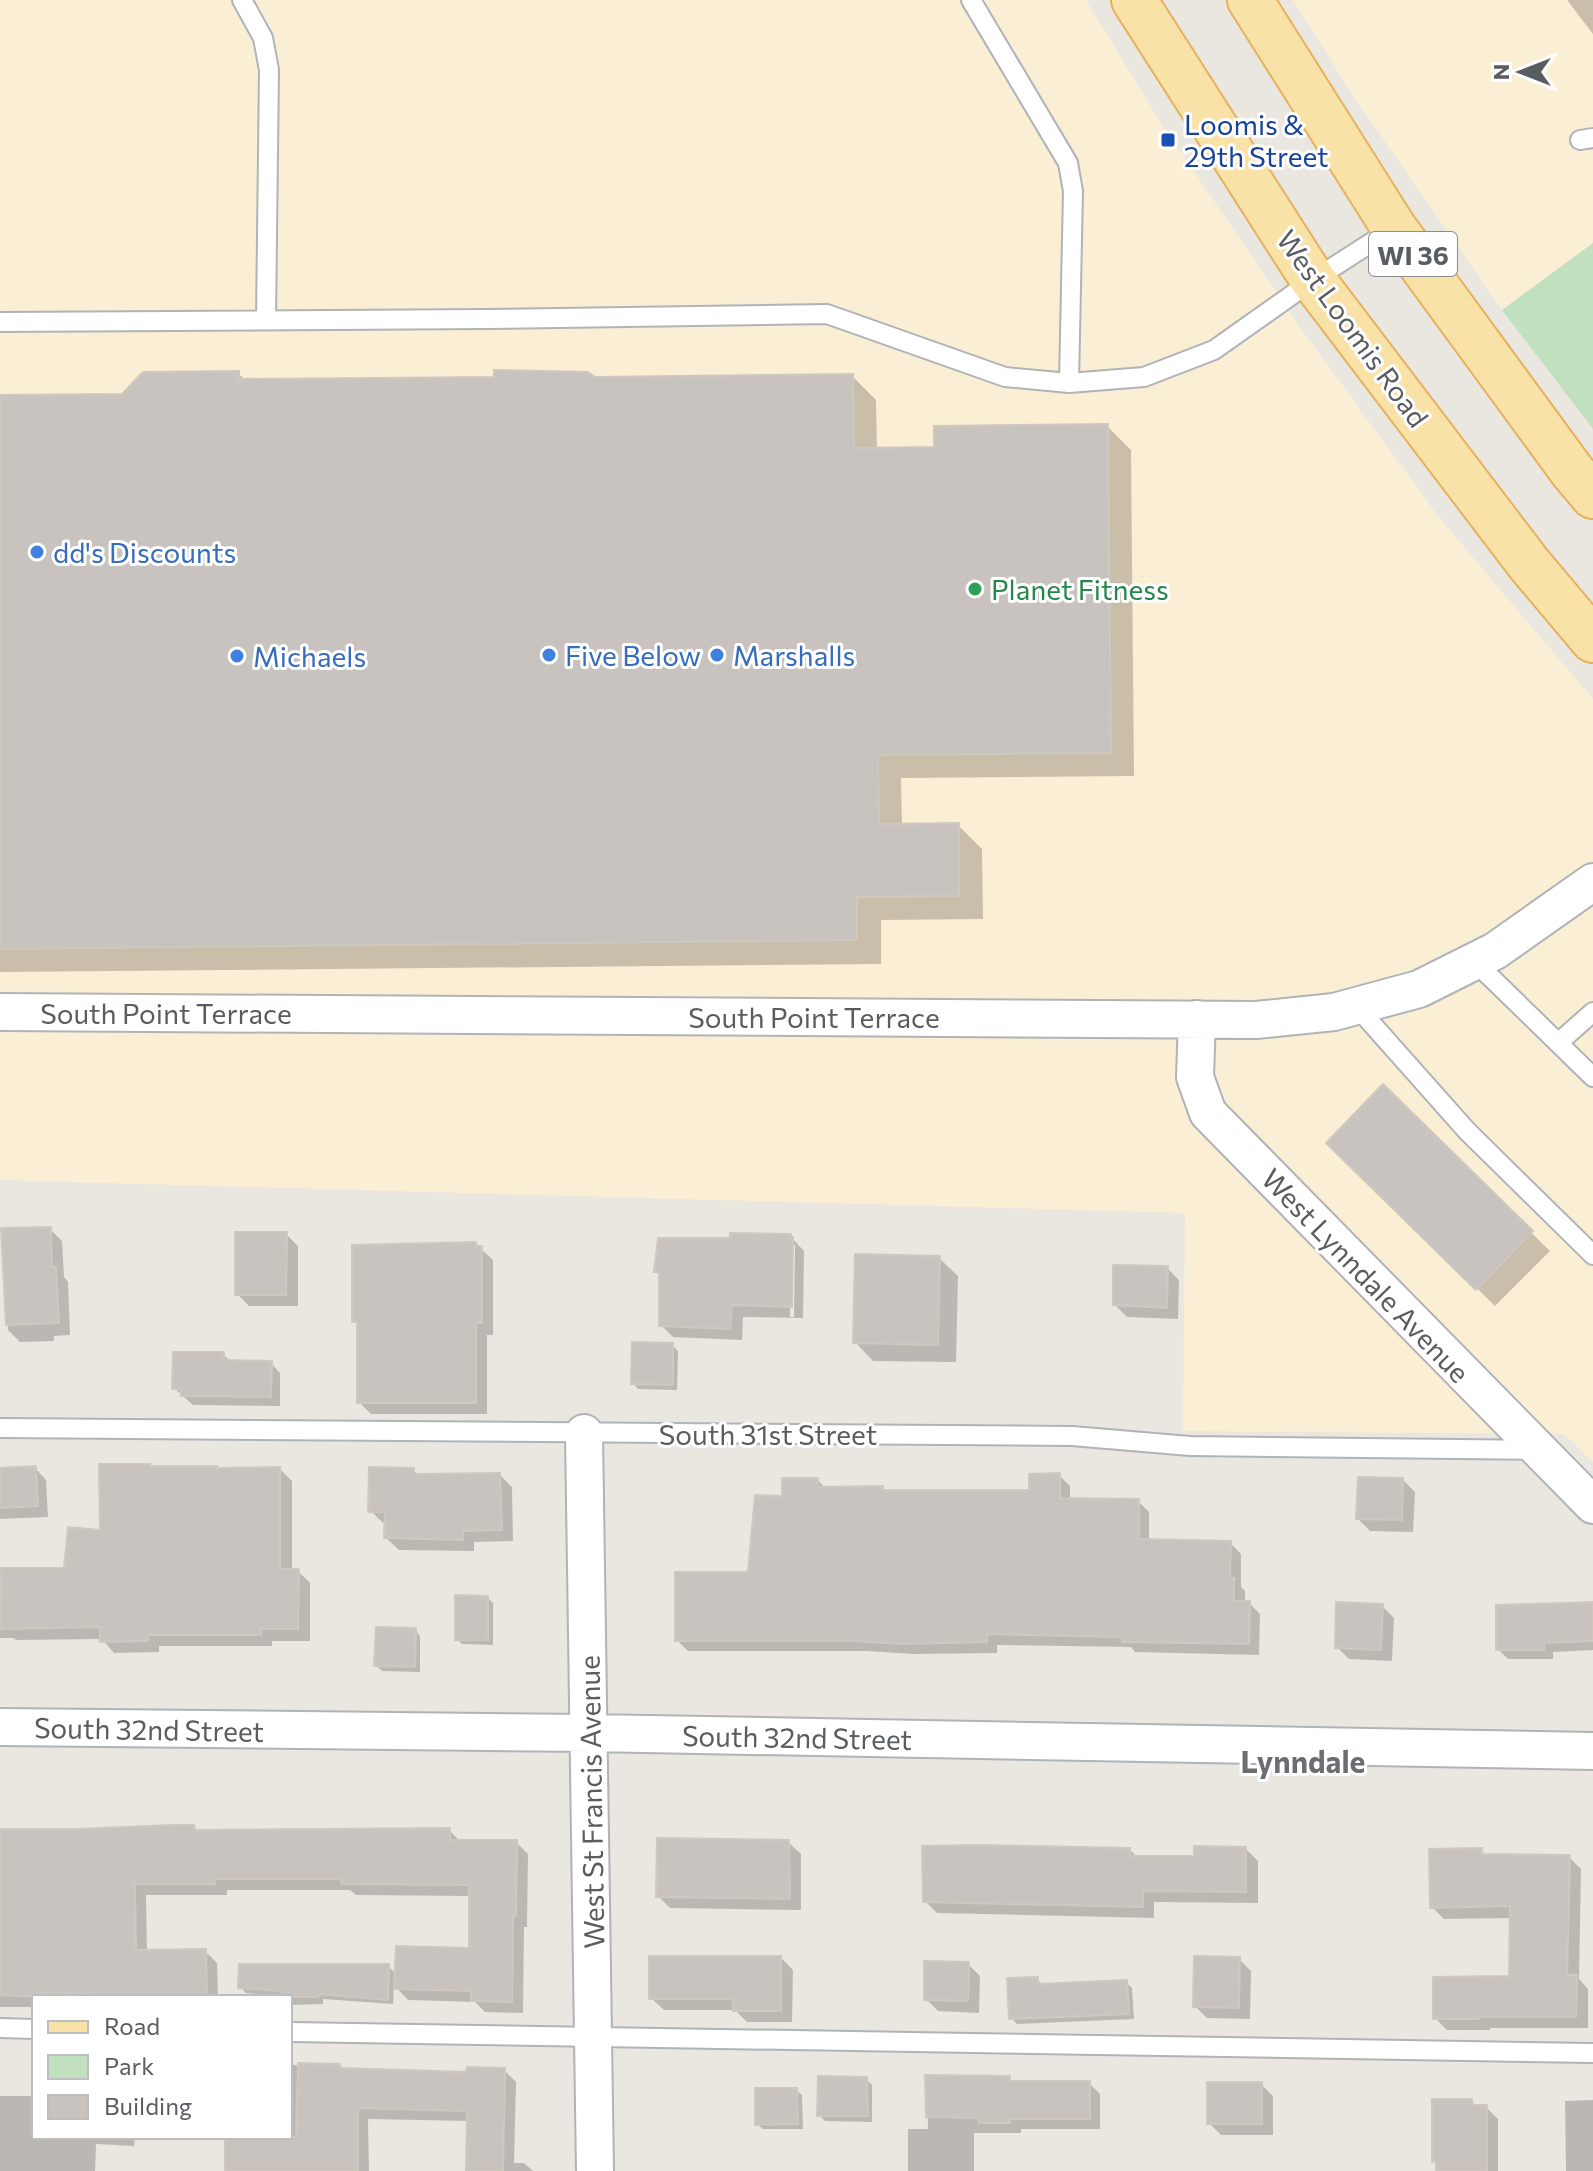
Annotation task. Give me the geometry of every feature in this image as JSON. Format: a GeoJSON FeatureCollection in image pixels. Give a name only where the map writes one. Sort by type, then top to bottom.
{"type":"FeatureCollection","features":[{"type":"Feature","properties":{"kind":"main road","name":"West Loomis Road"},"geometry":{"type":"LineString","coordinates":[[1134,0],[1313,280],[1529,564],[1593,640]]}},
{"type":"Feature","properties":{"kind":"main road","name":"WI 36"},"geometry":{"type":"LineString","coordinates":[[1250,0],[1394,228],[1593,496]]}},
{"type":"Feature","properties":{"kind":"street","name":"South Point Terrace"},"geometry":{"type":"LineString","coordinates":[[0,1012],[1256,1020],[1334,1012],[1419,989],[1495,951],[1593,882]]}},
{"type":"Feature","properties":{"kind":"street","name":"West Lynndale Avenue"},"geometry":{"type":"LineString","coordinates":[[1197,1019],[1195,1077],[1208,1113],[1593,1505]]}},
{"type":"Feature","properties":{"kind":"street","name":"West St Francis Avenue"},"geometry":{"type":"LineString","coordinates":[[584,1433],[595,2171]]}},
{"type":"Feature","properties":{"kind":"street","name":"South 32nd Street"},"geometry":{"type":"LineString","coordinates":[[0,1727],[590,1733],[1593,1751]]}},
{"type":"Feature","properties":{"kind":"lane"},"geometry":{"type":"LineString","coordinates":[[242,0],[263,38],[269,70],[266,320]]}},
{"type":"Feature","properties":{"kind":"lane"},"geometry":{"type":"LineString","coordinates":[[971,0],[1068,163],[1073,191],[1069,383]]}},
{"type":"Feature","properties":{"kind":"lane"},"geometry":{"type":"LineString","coordinates":[[0,322],[827,314],[1005,377],[1069,383],[1144,377],[1214,350],[1313,280],[1394,228]]}},
{"type":"Feature","properties":{"kind":"lane"},"geometry":{"type":"LineString","coordinates":[[1474,961],[1593,1077]]}},
{"type":"Feature","properties":{"kind":"lane"},"geometry":{"type":"LineString","coordinates":[[1356,1006],[1467,1131],[1593,1255]]}},
{"type":"Feature","properties":{"kind":"lane"},"geometry":{"type":"LineString","coordinates":[[1558,1043],[1593,1012]]}},
{"type":"Feature","properties":{"kind":"lane","name":"South 31st Street"},"geometry":{"type":"LineString","coordinates":[[0,1428],[1072,1436],[1190,1446],[1537,1450]]}},
{"type":"Feature","properties":{"kind":"lane"},"geometry":{"type":"LineString","coordinates":[[0,2028],[32,2029]]}},
{"type":"Feature","properties":{"kind":"lane"},"geometry":{"type":"LineString","coordinates":[[292,2032],[1593,2053]]}},
{"type":"Feature","properties":{"kind":"shaded area"},"geometry":{"type":"Polygon","coordinates":[[[0,0],[1086,0],[1161,123],[1302,330],[1438,516],[1593,699],[1593,1462],[1564,1434],[1183,1431],[1185,1213],[0,1180],[0,0]]]}},
{"type":"Feature","properties":{"kind":"shaded area"},"geometry":{"type":"Polygon","coordinates":[[[1293,0],[1593,0],[1593,243],[1502,310],[1354,97],[1293,0]]]}},
{"type":"Feature","properties":{"kind":"green space"},"geometry":{"type":"Polygon","coordinates":[[[1593,243],[1593,429],[1502,310],[1593,243]]]}},
{"type":"Feature","properties":{"kind":"building"},"geometry":{"type":"Polygon","coordinates":[[[494,370],[588,372],[595,377],[853,374],[854,448],[934,447],[934,426],[1108,424],[1111,753],[878,755],[879,824],[959,823],[959,896],[857,897],[857,940],[0,949],[0,395],[122,394],[143,372],[239,371],[239,379],[494,377],[494,370]]]}},
{"type":"Feature","properties":{"kind":"building"},"geometry":{"type":"Polygon","coordinates":[[[1383,1084],[1533,1231],[1476,1290],[1326,1143],[1383,1084]]]}},
{"type":"Feature","properties":{"kind":"building"},"geometry":{"type":"Polygon","coordinates":[[[51,1227],[59,1323],[6,1325],[1,1228],[51,1227]]]}},
{"type":"Feature","properties":{"kind":"building"},"geometry":{"type":"Polygon","coordinates":[[[235,1232],[287,1232],[286,1295],[235,1295],[235,1232]]]}},
{"type":"Feature","properties":{"kind":"building"},"geometry":{"type":"Polygon","coordinates":[[[730,1233],[791,1234],[792,1307],[732,1305],[730,1329],[659,1326],[659,1272],[654,1272],[658,1238],[727,1238],[730,1233]]]}},
{"type":"Feature","properties":{"kind":"building"},"geometry":{"type":"Polygon","coordinates":[[[476,1242],[476,1246],[482,1246],[482,1323],[476,1323],[476,1403],[357,1403],[357,1322],[352,1322],[352,1245],[476,1242]]]}},
{"type":"Feature","properties":{"kind":"building"},"geometry":{"type":"Polygon","coordinates":[[[855,1254],[940,1256],[938,1345],[853,1343],[855,1254]]]}},
{"type":"Feature","properties":{"kind":"building"},"geometry":{"type":"Polygon","coordinates":[[[1113,1265],[1168,1266],[1167,1308],[1113,1305],[1113,1265]]]}},
{"type":"Feature","properties":{"kind":"building"},"geometry":{"type":"Polygon","coordinates":[[[632,1342],[673,1343],[673,1385],[631,1384],[632,1342]]]}},
{"type":"Feature","properties":{"kind":"building"},"geometry":{"type":"Polygon","coordinates":[[[173,1352],[224,1352],[224,1360],[272,1361],[271,1397],[181,1396],[181,1389],[172,1389],[173,1352]]]}},
{"type":"Feature","properties":{"kind":"building"},"geometry":{"type":"Polygon","coordinates":[[[99,1464],[280,1467],[280,1569],[299,1569],[298,1629],[261,1629],[261,1635],[148,1635],[148,1641],[100,1642],[100,1627],[1,1629],[0,1568],[64,1568],[68,1527],[100,1530],[99,1464]]]}},
{"type":"Feature","properties":{"kind":"building"},"geometry":{"type":"Polygon","coordinates":[[[36,1466],[38,1506],[0,1508],[0,1468],[36,1466]]]}},
{"type":"Feature","properties":{"kind":"building"},"geometry":{"type":"Polygon","coordinates":[[[369,1467],[414,1468],[414,1474],[500,1473],[502,1530],[463,1531],[463,1540],[384,1538],[385,1512],[368,1512],[369,1467]]]}},
{"type":"Feature","properties":{"kind":"building"},"geometry":{"type":"Polygon","coordinates":[[[1060,1473],[1060,1498],[1139,1499],[1139,1539],[1231,1541],[1230,1578],[1234,1578],[1234,1601],[1250,1601],[1249,1644],[1122,1642],[1122,1637],[987,1634],[987,1642],[902,1644],[675,1641],[675,1572],[748,1572],[755,1495],[782,1496],[782,1478],[818,1478],[818,1487],[1029,1490],[1029,1474],[1060,1473]]]}},
{"type":"Feature","properties":{"kind":"building"},"geometry":{"type":"Polygon","coordinates":[[[1358,1477],[1403,1478],[1402,1520],[1356,1519],[1358,1477]]]}},
{"type":"Feature","properties":{"kind":"building"},"geometry":{"type":"Polygon","coordinates":[[[455,1595],[488,1596],[488,1640],[455,1640],[455,1595]]]}},
{"type":"Feature","properties":{"kind":"building"},"geometry":{"type":"Polygon","coordinates":[[[1336,1602],[1383,1604],[1381,1650],[1335,1648],[1336,1602]]]}},
{"type":"Feature","properties":{"kind":"building"},"geometry":{"type":"Polygon","coordinates":[[[1593,1602],[1593,1641],[1544,1643],[1544,1650],[1496,1650],[1496,1605],[1593,1602]]]}},
{"type":"Feature","properties":{"kind":"building"},"geometry":{"type":"Polygon","coordinates":[[[376,1627],[416,1628],[415,1667],[374,1666],[376,1627]]]}},
{"type":"Feature","properties":{"kind":"building"},"geometry":{"type":"Polygon","coordinates":[[[173,1825],[194,1825],[195,1830],[450,1828],[450,1840],[517,1840],[512,2002],[471,2001],[471,1991],[394,1989],[396,1946],[469,1948],[469,1885],[342,1884],[341,1879],[215,1879],[215,1884],[135,1884],[136,1950],[206,1949],[207,1995],[0,1995],[0,1829],[173,1825]]]}},
{"type":"Feature","properties":{"kind":"building"},"geometry":{"type":"Polygon","coordinates":[[[657,1838],[789,1840],[790,1899],[656,1897],[657,1838]]]}},
{"type":"Feature","properties":{"kind":"building"},"geometry":{"type":"Polygon","coordinates":[[[922,1846],[1130,1848],[1130,1856],[1194,1856],[1194,1846],[1246,1847],[1246,1892],[1143,1891],[1143,1907],[923,1902],[922,1846]]]}},
{"type":"Feature","properties":{"kind":"building"},"geometry":{"type":"Polygon","coordinates":[[[1482,1848],[1482,1854],[1570,1855],[1567,1975],[1577,1975],[1576,2017],[1433,2019],[1433,1977],[1509,1976],[1510,1906],[1430,1908],[1429,1849],[1482,1848]]]}},
{"type":"Feature","properties":{"kind":"building"},"geometry":{"type":"Polygon","coordinates":[[[649,1956],[781,1956],[781,2011],[733,2011],[733,1999],[649,1999],[649,1956]]]}},
{"type":"Feature","properties":{"kind":"building"},"geometry":{"type":"Polygon","coordinates":[[[1194,1956],[1240,1957],[1239,2008],[1193,2007],[1194,1956]]]}},
{"type":"Feature","properties":{"kind":"building"},"geometry":{"type":"Polygon","coordinates":[[[924,1961],[969,1962],[968,2001],[924,2000],[924,1961]]]}},
{"type":"Feature","properties":{"kind":"building"},"geometry":{"type":"Polygon","coordinates":[[[239,1964],[389,1964],[388,2000],[318,1994],[318,1997],[292,1997],[282,1995],[282,1991],[238,1988],[239,1964]]]}},
{"type":"Feature","properties":{"kind":"building"},"geometry":{"type":"Polygon","coordinates":[[[1038,1977],[1038,1984],[1127,1980],[1129,2014],[1009,2019],[1007,1978],[1038,1977]]]}},
{"type":"Feature","properties":{"kind":"building"},"geometry":{"type":"Polygon","coordinates":[[[298,2063],[340,2064],[340,2068],[466,2072],[467,2067],[505,2068],[503,2171],[466,2171],[467,2111],[358,2108],[358,2171],[225,2171],[225,2139],[296,2137],[298,2063]]]}},
{"type":"Feature","properties":{"kind":"building"},"geometry":{"type":"Polygon","coordinates":[[[925,2075],[1010,2076],[1010,2081],[1090,2081],[1090,2119],[1010,2119],[1010,2123],[979,2123],[979,2118],[926,2117],[925,2075]]]}},
{"type":"Feature","properties":{"kind":"building"},"geometry":{"type":"Polygon","coordinates":[[[818,2076],[867,2077],[868,2116],[817,2116],[818,2076]]]}},
{"type":"Feature","properties":{"kind":"building"},"geometry":{"type":"Polygon","coordinates":[[[1207,2082],[1262,2082],[1262,2124],[1207,2124],[1207,2082]]]}},
{"type":"Feature","properties":{"kind":"building"},"geometry":{"type":"Polygon","coordinates":[[[755,2088],[797,2088],[798,2124],[755,2125],[755,2088]]]}},
{"type":"Feature","properties":{"kind":"building"},"geometry":{"type":"Polygon","coordinates":[[[1432,2099],[1472,2099],[1472,2105],[1487,2105],[1487,2171],[1436,2171],[1436,2162],[1432,2162],[1432,2099]]]}},
{"type":"Feature","properties":{"kind":"place","name":"Loomis & 29th Street"},"geometry":{"type":"Point","coordinates":[1168,140]}},
{"type":"Feature","properties":{"kind":"place","name":"dd's Discounts"},"geometry":{"type":"Point","coordinates":[37,552]}},
{"type":"Feature","properties":{"kind":"place","name":"Planet Fitness"},"geometry":{"type":"Point","coordinates":[975,589]}},
{"type":"Feature","properties":{"kind":"place","name":"Five Below"},"geometry":{"type":"Point","coordinates":[549,655]}},
{"type":"Feature","properties":{"kind":"place","name":"Marshalls"},"geometry":{"type":"Point","coordinates":[717,655]}},
{"type":"Feature","properties":{"kind":"place","name":"Michaels"},"geometry":{"type":"Point","coordinates":[237,656]}},
{"type":"Feature","properties":{"kind":"district","name":"Lynndale"},"geometry":{"type":"Point","coordinates":[1303,1760]}}]}
